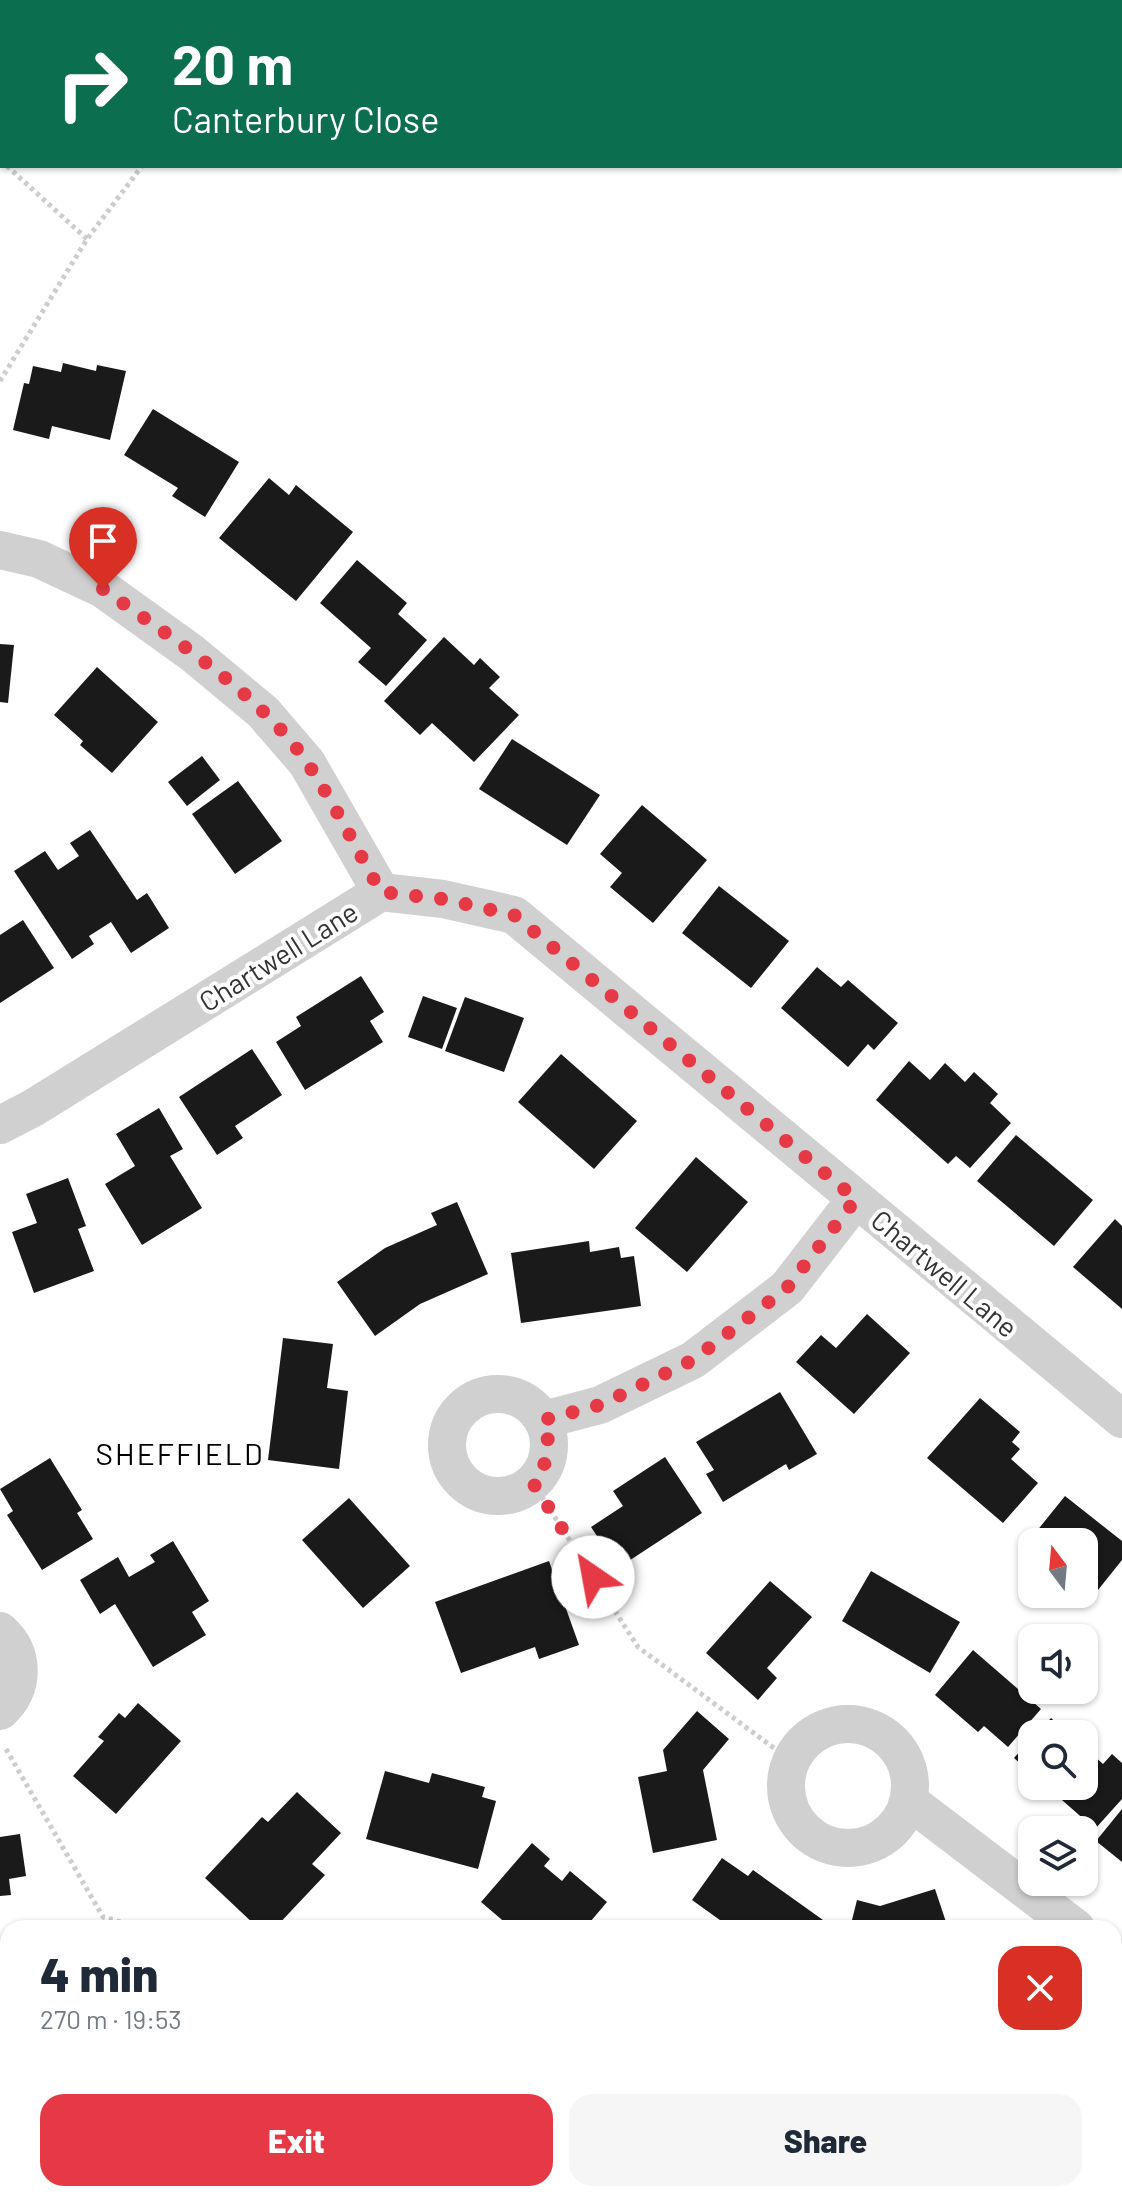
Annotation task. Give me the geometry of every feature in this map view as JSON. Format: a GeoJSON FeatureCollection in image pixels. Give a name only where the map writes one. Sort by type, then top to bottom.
{"type":"FeatureCollection","features":[{"type":"Feature","properties":{"kind":"street"},"geometry":{"type":"LineString","coordinates":[[0,550],[39,559],[103,589],[192,653],[263,712],[307,763],[381,892]]}},
{"type":"Feature","properties":{"kind":"street","name":"Chartwell Lane"},"geometry":{"type":"LineString","coordinates":[[0,1125],[33,1108],[381,892],[443,899],[514,915],[1122,1419]]}},
{"type":"Feature","properties":{"kind":"street"},"geometry":{"type":"LineString","coordinates":[[543,1420],[600,1405],[693,1360],[787,1288],[856,1199]]}},
{"type":"Feature","properties":{"kind":"street"},"geometry":{"type":"LineString","coordinates":[[503,1393],[519,1397],[533,1407],[543,1420],[549,1437],[549,1453],[533,1483],[518,1492],[502,1496],[485,1494],[469,1487],[457,1476],[449,1461],[449,1428],[458,1413],[470,1402],[486,1395],[503,1393]]}},
{"type":"Feature","properties":{"kind":"street"},"geometry":{"type":"LineString","coordinates":[[0,1631],[13,1646],[19,1662],[19,1679],[13,1696],[0,1711]]}},
{"type":"Feature","properties":{"kind":"street"},"geometry":{"type":"LineString","coordinates":[[838,1724],[858,1724],[878,1731],[894,1743],[905,1761],[910,1781],[909,1801],[900,1820],[886,1835],[868,1845],[847,1849],[827,1845],[809,1835],[794,1820],[786,1801],[785,1780],[790,1760],[802,1743],[818,1731],[838,1724]]}},
{"type":"Feature","properties":{"kind":"street"},"geometry":{"type":"LineString","coordinates":[[909,1801],[1065,1920]]}},
{"type":"Feature","properties":{"kind":"path"},"geometry":{"type":"LineString","coordinates":[[9,168],[87,239]]}},
{"type":"Feature","properties":{"kind":"path"},"geometry":{"type":"LineString","coordinates":[[0,381],[87,239],[140,168]]}},
{"type":"Feature","properties":{"kind":"path"},"geometry":{"type":"LineString","coordinates":[[533,1483],[638,1647],[790,1760]]}},
{"type":"Feature","properties":{"kind":"path"},"geometry":{"type":"LineString","coordinates":[[0,1739],[103,1917],[114,1920]]}},
{"type":"Feature","properties":{"kind":"building"},"geometry":{"type":"Polygon","coordinates":[[[63,363],[96,371],[97,365],[126,371],[110,440],[52,426],[49,439],[13,430],[24,383],[29,384],[33,366],[61,372],[63,363]]]}},
{"type":"Feature","properties":{"kind":"building"},"geometry":{"type":"Polygon","coordinates":[[[153,409],[239,462],[205,517],[172,496],[178,488],[124,455],[153,409]]]}},
{"type":"Feature","properties":{"kind":"building"},"geometry":{"type":"Polygon","coordinates":[[[269,478],[289,495],[296,485],[353,532],[296,601],[219,538],[269,478]]]}},
{"type":"Feature","properties":{"kind":"building"},"geometry":{"type":"Polygon","coordinates":[[[357,560],[407,603],[398,614],[427,640],[386,686],[358,662],[371,648],[320,603],[357,560]]]}},
{"type":"Feature","properties":{"kind":"building"},"geometry":{"type":"Polygon","coordinates":[[[444,637],[474,665],[480,658],[500,677],[489,688],[519,715],[474,762],[432,723],[420,735],[384,701],[444,637]]]}},
{"type":"Feature","properties":{"kind":"building"},"geometry":{"type":"Polygon","coordinates":[[[0,644],[14,645],[8,703],[0,702],[0,644]]]}},
{"type":"Feature","properties":{"kind":"building"},"geometry":{"type":"Polygon","coordinates":[[[97,667],[158,722],[112,773],[80,745],[83,741],[54,715],[97,667]]]}},
{"type":"Feature","properties":{"kind":"building"},"geometry":{"type":"Polygon","coordinates":[[[512,739],[600,795],[567,845],[479,789],[512,739]]]}},
{"type":"Feature","properties":{"kind":"building"},"geometry":{"type":"Polygon","coordinates":[[[202,756],[220,780],[187,806],[168,782],[202,756]]]}},
{"type":"Feature","properties":{"kind":"building"},"geometry":{"type":"Polygon","coordinates":[[[238,781],[282,841],[235,874],[192,814],[238,781]]]}},
{"type":"Feature","properties":{"kind":"building"},"geometry":{"type":"Polygon","coordinates":[[[642,805],[707,860],[653,923],[610,887],[622,873],[600,854],[642,805]]]}},
{"type":"Feature","properties":{"kind":"building"},"geometry":{"type":"Polygon","coordinates":[[[90,830],[137,900],[147,893],[169,928],[131,953],[111,922],[89,936],[94,944],[72,959],[14,871],[45,851],[58,870],[79,856],[70,843],[90,830]]]}},
{"type":"Feature","properties":{"kind":"building"},"geometry":{"type":"Polygon","coordinates":[[[719,886],[789,941],[751,988],[682,933],[719,886]]]}},
{"type":"Feature","properties":{"kind":"building"},"geometry":{"type":"Polygon","coordinates":[[[23,920],[54,968],[0,1003],[0,935],[23,920]]]}},
{"type":"Feature","properties":{"kind":"building"},"geometry":{"type":"Polygon","coordinates":[[[817,967],[841,987],[848,980],[898,1023],[874,1050],[868,1044],[848,1067],[781,1008],[817,967]]]}},
{"type":"Feature","properties":{"kind":"building"},"geometry":{"type":"Polygon","coordinates":[[[361,976],[384,1012],[370,1021],[383,1042],[305,1090],[276,1042],[301,1026],[296,1017],[361,976]]]}},
{"type":"Feature","properties":{"kind":"building"},"geometry":{"type":"Polygon","coordinates":[[[423,996],[457,1008],[442,1049],[408,1037],[423,996]]]}},
{"type":"Feature","properties":{"kind":"building"},"geometry":{"type":"Polygon","coordinates":[[[465,997],[524,1018],[504,1072],[445,1051],[465,997]]]}},
{"type":"Feature","properties":{"kind":"building"},"geometry":{"type":"Polygon","coordinates":[[[252,1049],[282,1095],[235,1126],[243,1138],[217,1155],[179,1097],[252,1049]]]}},
{"type":"Feature","properties":{"kind":"building"},"geometry":{"type":"Polygon","coordinates":[[[561,1054],[637,1121],[594,1169],[518,1102],[561,1054]]]}},
{"type":"Feature","properties":{"kind":"building"},"geometry":{"type":"Polygon","coordinates":[[[909,1061],[930,1080],[945,1063],[965,1082],[974,1072],[998,1094],[990,1103],[1011,1123],[970,1168],[956,1156],[948,1164],[876,1100],[909,1061]]]}},
{"type":"Feature","properties":{"kind":"building"},"geometry":{"type":"Polygon","coordinates":[[[159,1108],[183,1149],[170,1156],[202,1208],[142,1245],[105,1184],[135,1166],[116,1134],[159,1108]]]}},
{"type":"Feature","properties":{"kind":"building"},"geometry":{"type":"Polygon","coordinates":[[[1016,1135],[1093,1200],[1054,1246],[977,1181],[1016,1135]]]}},
{"type":"Feature","properties":{"kind":"building"},"geometry":{"type":"Polygon","coordinates":[[[696,1157],[748,1202],[687,1272],[635,1228],[696,1157]]]}},
{"type":"Feature","properties":{"kind":"building"},"geometry":{"type":"Polygon","coordinates":[[[68,1178],[86,1226],[78,1229],[94,1271],[34,1293],[12,1232],[37,1223],[26,1194],[68,1178]]]}},
{"type":"Feature","properties":{"kind":"building"},"geometry":{"type":"Polygon","coordinates":[[[457,1202],[488,1274],[420,1304],[375,1336],[337,1282],[385,1248],[437,1225],[431,1213],[457,1202]]]}},
{"type":"Feature","properties":{"kind":"building"},"geometry":{"type":"Polygon","coordinates":[[[1115,1219],[1122,1226],[1122,1309],[1073,1267],[1115,1219]]]}},
{"type":"Feature","properties":{"kind":"building"},"geometry":{"type":"Polygon","coordinates":[[[589,1241],[590,1252],[619,1247],[621,1258],[634,1256],[641,1306],[521,1323],[511,1253],[589,1241]]]}},
{"type":"Feature","properties":{"kind":"building"},"geometry":{"type":"Polygon","coordinates":[[[867,1314],[910,1353],[854,1414],[796,1362],[821,1335],[836,1348],[867,1314]]]}},
{"type":"Feature","properties":{"kind":"building"},"geometry":{"type":"Polygon","coordinates":[[[283,1338],[333,1344],[327,1388],[348,1391],[339,1469],[268,1460],[283,1338]]]}},
{"type":"Feature","properties":{"kind":"building"},"geometry":{"type":"Polygon","coordinates":[[[780,1392],[817,1454],[789,1470],[786,1464],[723,1502],[706,1474],[714,1470],[696,1442],[780,1392]]]}},
{"type":"Feature","properties":{"kind":"building"},"geometry":{"type":"Polygon","coordinates":[[[980,1398],[1020,1432],[1012,1442],[1020,1449],[1011,1459],[1038,1483],[1003,1523],[927,1458],[980,1398]]]}},
{"type":"Feature","properties":{"kind":"building"},"geometry":{"type":"Polygon","coordinates":[[[665,1457],[702,1513],[618,1568],[591,1527],[623,1506],[613,1491],[665,1457]]]}},
{"type":"Feature","properties":{"kind":"building"},"geometry":{"type":"Polygon","coordinates":[[[50,1458],[82,1510],[77,1513],[93,1539],[42,1570],[7,1515],[13,1511],[0,1489],[50,1458]]]}},
{"type":"Feature","properties":{"kind":"building"},"geometry":{"type":"Polygon","coordinates":[[[1065,1496],[1122,1541],[1122,1560],[1098,1590],[1098,1528],[1039,1528],[1065,1496]]]}},
{"type":"Feature","properties":{"kind":"building"},"geometry":{"type":"Polygon","coordinates":[[[349,1498],[410,1566],[363,1608],[302,1540],[349,1498]]]}},
{"type":"Feature","properties":{"kind":"building"},"geometry":{"type":"Polygon","coordinates":[[[173,1541],[209,1601],[192,1612],[206,1635],[153,1667],[115,1604],[100,1614],[80,1580],[118,1557],[129,1577],[155,1562],[150,1555],[173,1541]]]}},
{"type":"Feature","properties":{"kind":"building"},"geometry":{"type":"Polygon","coordinates":[[[549,1561],[579,1645],[539,1659],[535,1647],[461,1673],[435,1602],[549,1561]]]}},
{"type":"Feature","properties":{"kind":"building"},"geometry":{"type":"Polygon","coordinates":[[[871,1571],[960,1622],[930,1673],[842,1621],[871,1571]]]}},
{"type":"Feature","properties":{"kind":"building"},"geometry":{"type":"Polygon","coordinates":[[[770,1581],[812,1617],[767,1668],[777,1678],[758,1700],[706,1653],[770,1581]]]}},
{"type":"Feature","properties":{"kind":"building"},"geometry":{"type":"Polygon","coordinates":[[[973,1650],[1018,1689],[1018,1704],[1035,1704],[1041,1709],[1031,1720],[1018,1720],[1018,1735],[1008,1747],[984,1726],[978,1732],[935,1695],[973,1650]]]}},
{"type":"Feature","properties":{"kind":"building"},"geometry":{"type":"Polygon","coordinates":[[[138,1703],[181,1741],[116,1814],[73,1776],[104,1741],[98,1737],[119,1713],[125,1718],[138,1703]]]}},
{"type":"Feature","properties":{"kind":"building"},"geometry":{"type":"Polygon","coordinates":[[[697,1711],[729,1739],[703,1770],[717,1840],[653,1853],[638,1777],[667,1771],[663,1750],[697,1711]]]}},
{"type":"Feature","properties":{"kind":"building"},"geometry":{"type":"Polygon","coordinates":[[[1112,1754],[1122,1763],[1122,1799],[1098,1826],[1098,1816],[1080,1816],[1062,1800],[1098,1800],[1098,1760],[1103,1764],[1112,1754]]]}},
{"type":"Feature","properties":{"kind":"building"},"geometry":{"type":"Polygon","coordinates":[[[385,1771],[429,1783],[432,1773],[485,1787],[482,1797],[496,1801],[478,1869],[366,1839],[385,1771]]]}},
{"type":"Feature","properties":{"kind":"building"},"geometry":{"type":"Polygon","coordinates":[[[297,1792],[341,1833],[312,1864],[325,1875],[283,1920],[250,1920],[205,1878],[262,1817],[268,1822],[297,1792]]]}},
{"type":"Feature","properties":{"kind":"building"},"geometry":{"type":"Polygon","coordinates":[[[1122,1809],[1122,1862],[1098,1843],[1122,1809]]]}},
{"type":"Feature","properties":{"kind":"building"},"geometry":{"type":"Polygon","coordinates":[[[20,1834],[26,1876],[9,1879],[11,1895],[0,1896],[0,1837],[20,1834]]]}},
{"type":"Feature","properties":{"kind":"building"},"geometry":{"type":"Polygon","coordinates":[[[532,1843],[550,1859],[544,1866],[562,1881],[570,1871],[607,1902],[592,1920],[502,1920],[481,1902],[532,1843]]]}},
{"type":"Feature","properties":{"kind":"building"},"geometry":{"type":"Polygon","coordinates":[[[722,1858],[748,1876],[753,1870],[823,1920],[720,1920],[692,1900],[722,1858]]]}},
{"type":"Feature","properties":{"kind":"building"},"geometry":{"type":"Polygon","coordinates":[[[935,1889],[945,1920],[852,1920],[857,1900],[880,1906],[935,1889]]]}},
{"type":"Feature","properties":{"kind":"district","name":"SHEFFIELD"},"geometry":{"type":"Point","coordinates":[180,1453]}},
{"type":"Feature","properties":{"kind":"route"},"geometry":{"type":"LineString","coordinates":[[103,589],[192,653],[263,712],[307,763],[381,892],[443,899],[514,915],[856,1199],[787,1288],[693,1360],[600,1405],[543,1420],[549,1437],[549,1453],[533,1483],[593,1577]]}}]}
